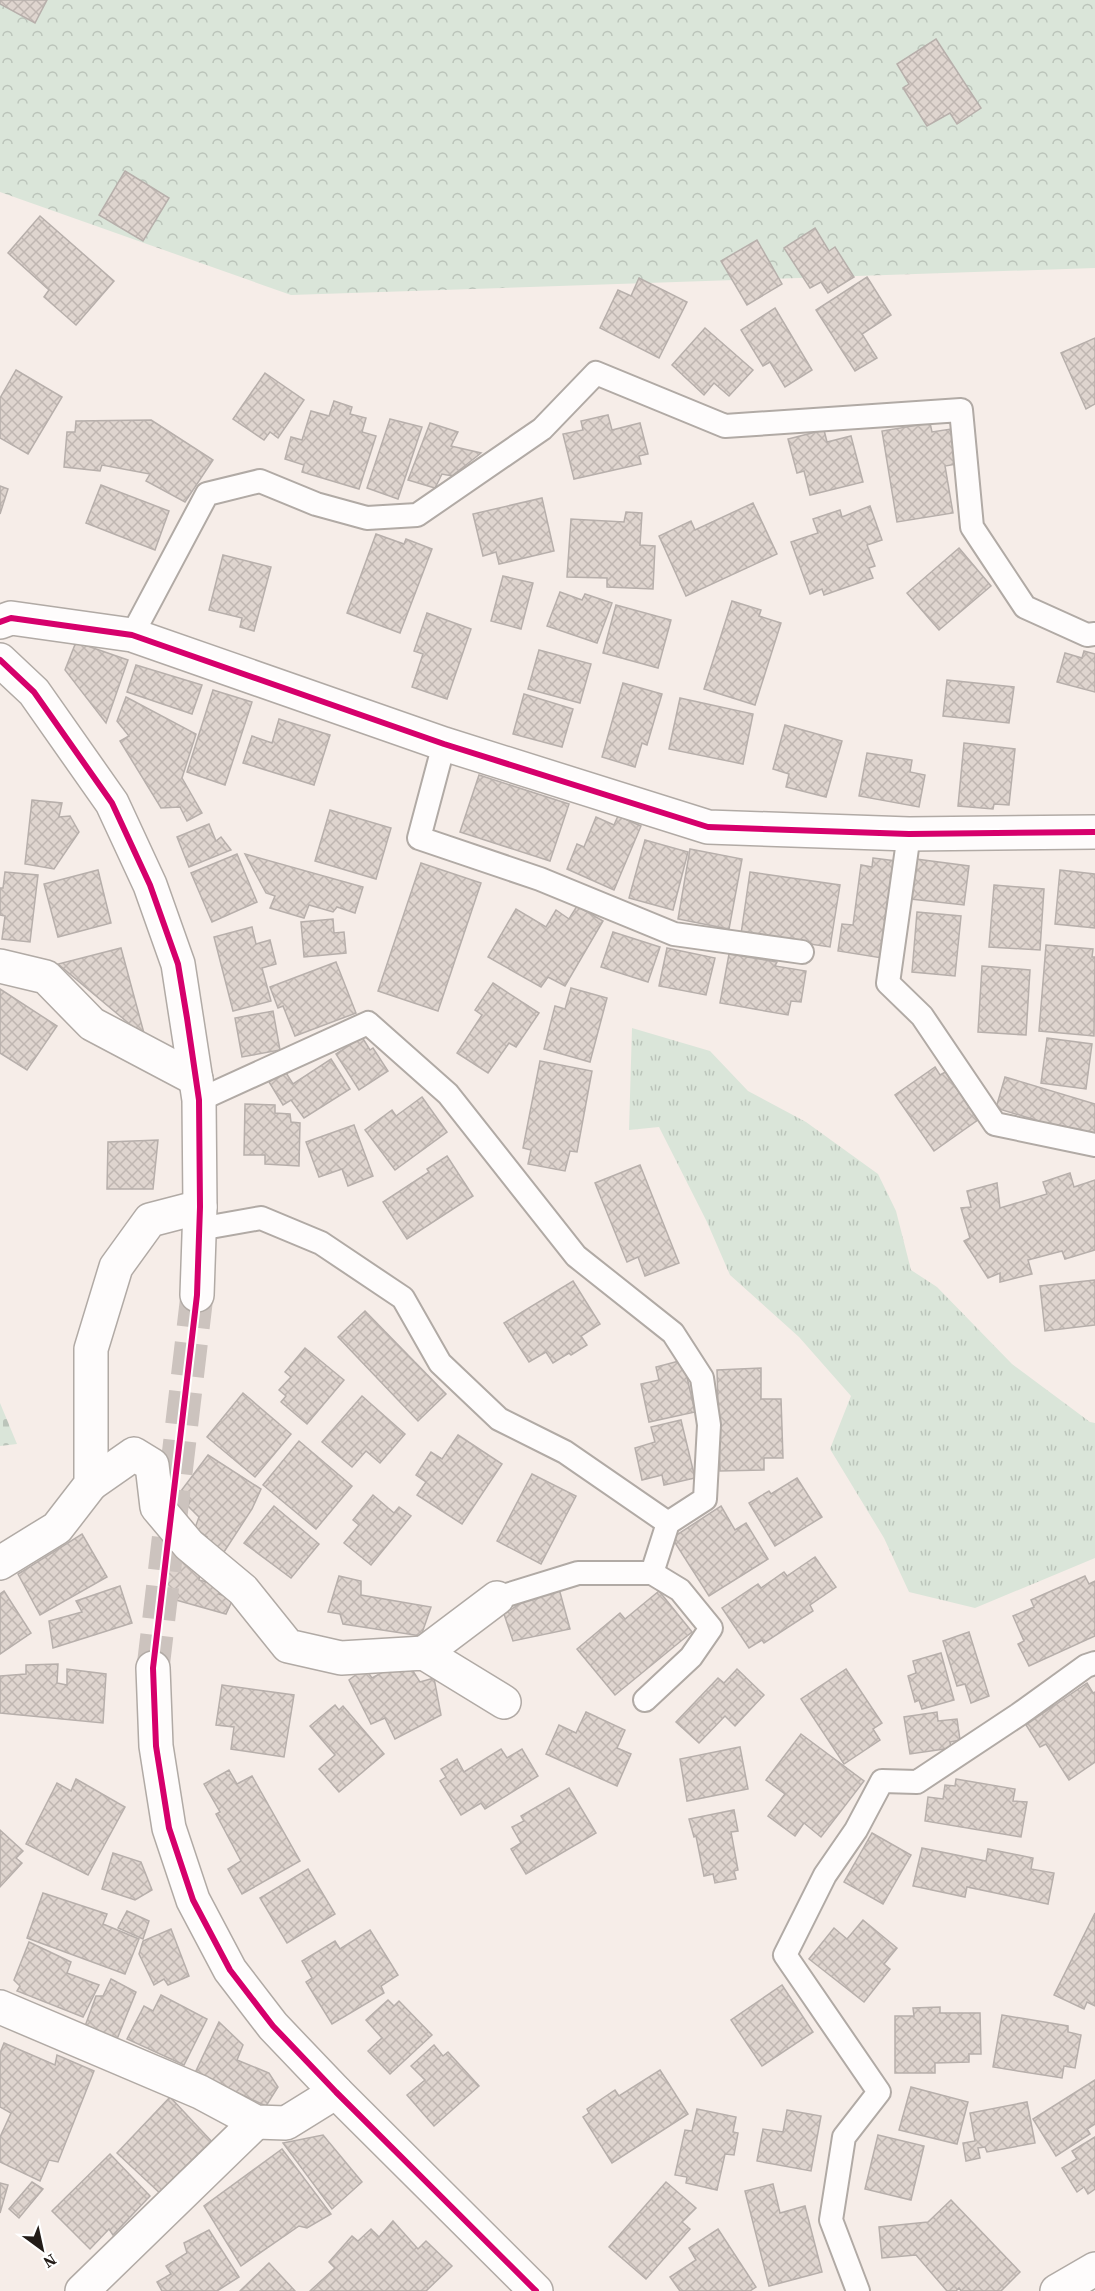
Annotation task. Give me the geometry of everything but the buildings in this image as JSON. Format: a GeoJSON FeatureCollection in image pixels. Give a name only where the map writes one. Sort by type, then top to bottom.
{"type":"FeatureCollection","features":[{"type":"Feature","properties":{"kind":"street"},"geometry":{"type":"LineString","coordinates":[[0,621],[11,618],[132,635],[444,744],[708,826],[909,834],[1095,832]]}},
{"type":"Feature","properties":{"kind":"street"},"geometry":{"type":"LineString","coordinates":[[0,660],[34,692],[112,803],[150,885],[178,964],[198,1090],[200,1218],[197,1295]]}},
{"type":"Feature","properties":{"kind":"street"},"geometry":{"type":"LineString","coordinates":[[0,966],[46,977],[92,1024],[198,1090]]}},
{"type":"Feature","properties":{"kind":"street"},"geometry":{"type":"LineString","coordinates":[[91,1485],[91,1350],[116,1267],[150,1220],[200,1218]]}},
{"type":"Feature","properties":{"kind":"street"},"geometry":{"type":"LineString","coordinates":[[0,1563],[57,1528],[91,1485],[134,1454],[152,1465],[157,1507],[189,1545],[243,1590],[288,1646],[341,1658],[424,1653],[497,1598]]}},
{"type":"Feature","properties":{"kind":"street"},"geometry":{"type":"LineString","coordinates":[[424,1653],[504,1702]]}},
{"type":"Feature","properties":{"kind":"street"},"geometry":{"type":"LineString","coordinates":[[153,1668],[156,1746],[169,1827],[194,1900],[230,1970],[273,2026],[536,2291]]}},
{"type":"Feature","properties":{"kind":"street"},"geometry":{"type":"LineString","coordinates":[[0,2007],[200,2092],[255,2122],[286,2123],[336,2092]]}},
{"type":"Feature","properties":{"kind":"street"},"geometry":{"type":"LineString","coordinates":[[82,2291],[255,2122]]}},
{"type":"Feature","properties":{"kind":"street"},"geometry":{"type":"LineString","coordinates":[[1057,2291],[1095,2269]]}},
{"type":"Feature","properties":{"kind":"lane"},"geometry":{"type":"LineString","coordinates":[[132,635],[207,494],[260,481],[316,504],[367,518],[417,515],[542,429],[596,373],[725,426],[961,410],[972,527],[1025,607],[1087,635],[1095,634]]}},
{"type":"Feature","properties":{"kind":"lane"},"geometry":{"type":"LineString","coordinates":[[444,744],[419,838],[540,879],[674,934],[802,952]]}},
{"type":"Feature","properties":{"kind":"lane"},"geometry":{"type":"LineString","coordinates":[[909,834],[888,983],[922,1016],[995,1124],[1095,1145]]}},
{"type":"Feature","properties":{"kind":"lane"},"geometry":{"type":"LineString","coordinates":[[198,1090],[368,1023],[448,1094],[576,1256],[673,1333],[702,1378],[709,1425],[705,1498],[668,1522],[652,1573]]}},
{"type":"Feature","properties":{"kind":"lane"},"geometry":{"type":"LineString","coordinates":[[200,1218],[261,1218],[321,1243],[403,1298],[440,1363],[499,1419],[566,1452],[668,1522]]}},
{"type":"Feature","properties":{"kind":"lane"},"geometry":{"type":"LineString","coordinates":[[497,1598],[578,1573],[652,1573],[680,1590],[711,1628],[691,1657],[645,1700]]}},
{"type":"Feature","properties":{"kind":"lane"},"geometry":{"type":"LineString","coordinates":[[858,2291],[831,2220],[844,2137],[879,2092],[785,1955],[825,1875],[856,1830],[882,1781],[917,1782],[1018,1715],[1086,1666],[1095,1663]]}},
{"type":"Feature","properties":{"kind":"green space"},"geometry":{"type":"Polygon","coordinates":[[[0,0],[1095,0],[1095,268],[291,295],[0,192],[0,0]]]}},
{"type":"Feature","properties":{"kind":"green space"},"geometry":{"type":"Polygon","coordinates":[[[632,1028],[710,1051],[748,1091],[806,1122],[878,1174],[896,1211],[911,1270],[937,1287],[1012,1364],[1090,1422],[1095,1423],[1095,1558],[975,1608],[909,1592],[884,1538],[830,1449],[851,1396],[799,1337],[730,1275],[707,1222],[659,1127],[629,1130],[632,1028]]]}},
{"type":"Feature","properties":{"kind":"green space"},"geometry":{"type":"Polygon","coordinates":[[[0,1403],[17,1444],[0,1446],[0,1403]]]}},
{"type":"Feature","properties":{"kind":"tunnel"},"geometry":{"type":"LineString","coordinates":[[153,1668],[197,1295]]}},
{"type":"Feature","properties":{"kind":"cycle path"},"geometry":{"type":"LineString","coordinates":[[0,622],[11,618],[132,635],[444,744],[708,827],[909,834],[1095,832]]}},
{"type":"Feature","properties":{"kind":"cycle path"},"geometry":{"type":"LineString","coordinates":[[0,660],[34,692],[112,803],[150,885],[178,964],[199,1100],[200,1207],[197,1295],[153,1668],[156,1746],[169,1828],[193,1900],[230,1970],[273,2026],[536,2291]]}}]}
